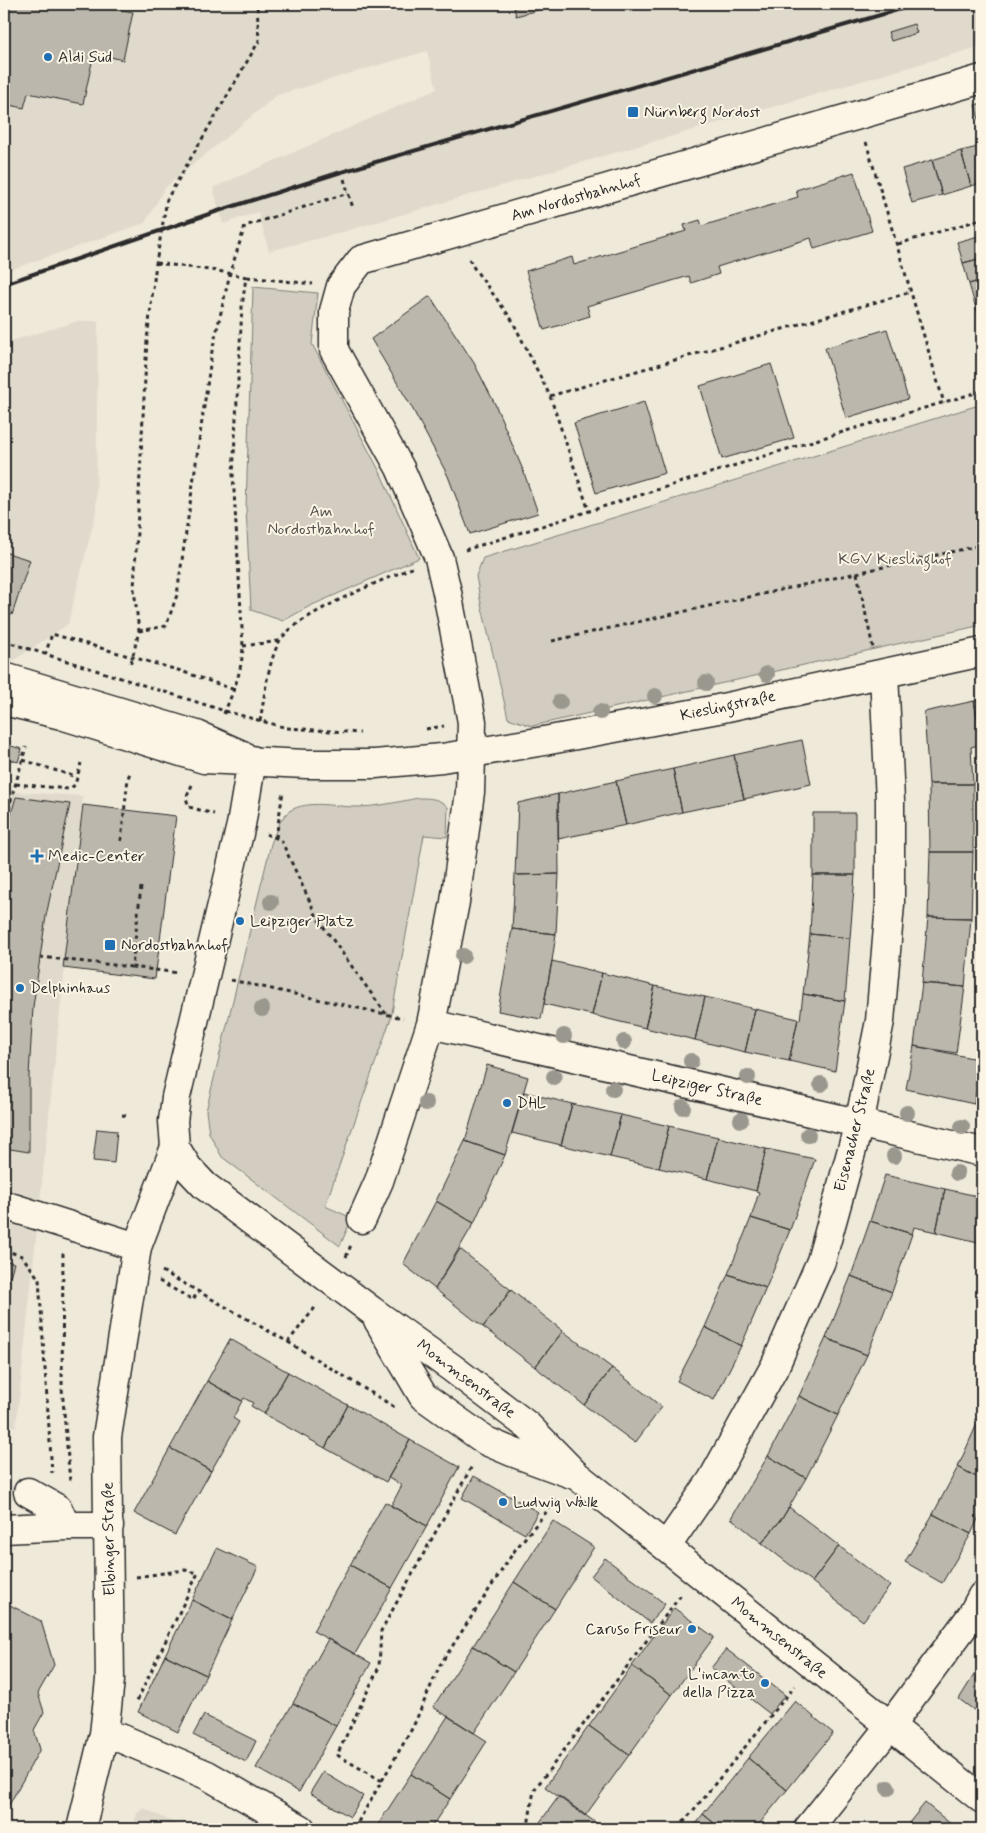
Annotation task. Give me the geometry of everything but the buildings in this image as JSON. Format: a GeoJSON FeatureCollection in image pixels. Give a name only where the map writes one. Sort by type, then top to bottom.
{"type":"FeatureCollection","features":[{"type":"Feature","properties":{"kind":"street","name":"Am Nordostbahnhof"},"geometry":{"type":"LineString","coordinates":[[472,753],[472,722],[448,592],[438,558],[400,468],[334,350],[334,311],[341,286],[361,260],[982,79]]}},
{"type":"Feature","properties":{"kind":"street","name":"Kieslingstraße"},"geometry":{"type":"LineString","coordinates":[[472,753],[718,709],[982,652]]}},
{"type":"Feature","properties":{"kind":"street","name":"Eisenacher Straße"},"geometry":{"type":"LineString","coordinates":[[666,1547],[712,1480],[775,1366],[821,1260],[859,1124],[880,1020],[890,904],[890,801],[884,673]]}},
{"type":"Feature","properties":{"kind":"street"},"geometry":{"type":"LineString","coordinates":[[4,677],[197,735],[252,760]]}},
{"type":"Feature","properties":{"kind":"street"},"geometry":{"type":"LineString","coordinates":[[4,701],[61,715],[204,759],[306,764],[375,764],[442,758],[472,753],[470,792],[455,902],[431,1024],[379,1181],[362,1219]]}},
{"type":"Feature","properties":{"kind":"street"},"geometry":{"type":"LineString","coordinates":[[4,1205],[138,1247],[175,1147],[173,1121],[176,1097],[241,825],[252,760]]}},
{"type":"Feature","properties":{"kind":"street","name":"Leipziger Straße"},"geometry":{"type":"LineString","coordinates":[[431,1024],[982,1152]]}},
{"type":"Feature","properties":{"kind":"street","name":"Mommsenstraße"},"geometry":{"type":"LineString","coordinates":[[175,1147],[188,1168],[205,1186],[528,1426],[576,1476],[982,1799]]}},
{"type":"Feature","properties":{"kind":"street","name":"Elbinger Straße"},"geometry":{"type":"LineString","coordinates":[[82,1829],[112,1736],[107,1437],[138,1247]]}},
{"type":"Feature","properties":{"kind":"street","name":"Mommsenstraße"},"geometry":{"type":"LineString","coordinates":[[372,1311],[424,1396],[486,1440],[576,1476]]}},
{"type":"Feature","properties":{"kind":"street"},"geometry":{"type":"LineString","coordinates":[[28,1492],[62,1518]]}},
{"type":"Feature","properties":{"kind":"street"},"geometry":{"type":"LineString","coordinates":[[4,1530],[62,1518],[109,1526]]}},
{"type":"Feature","properties":{"kind":"street"},"geometry":{"type":"LineString","coordinates":[[808,1829],[890,1726],[972,1615],[982,1596]]}},
{"type":"Feature","properties":{"kind":"street"},"geometry":{"type":"LineString","coordinates":[[112,1736],[207,1776],[301,1829]]}},
{"type":"Feature","properties":{"kind":"path"},"geometry":{"type":"LineString","coordinates":[[131,663],[139,631],[134,589],[147,340],[156,263],[167,199],[259,41],[257,4]]}},
{"type":"Feature","properties":{"kind":"path"},"geometry":{"type":"LineString","coordinates":[[858,115],[944,403]]}},
{"type":"Feature","properties":{"kind":"path"},"geometry":{"type":"LineString","coordinates":[[344,179],[353,208]]}},
{"type":"Feature","properties":{"kind":"path"},"geometry":{"type":"LineString","coordinates":[[139,631],[166,626],[177,595],[212,351],[230,273],[245,226],[348,193]]}},
{"type":"Feature","properties":{"kind":"path"},"geometry":{"type":"LineString","coordinates":[[898,244],[982,220]]}},
{"type":"Feature","properties":{"kind":"path"},"geometry":{"type":"LineString","coordinates":[[456,233],[474,268],[512,320],[550,396],[589,511]]}},
{"type":"Feature","properties":{"kind":"path"},"geometry":{"type":"LineString","coordinates":[[156,263],[246,277],[341,286]]}},
{"type":"Feature","properties":{"kind":"path"},"geometry":{"type":"LineString","coordinates":[[225,711],[235,690],[242,665],[243,646],[233,474],[242,307],[246,277]]}},
{"type":"Feature","properties":{"kind":"path"},"geometry":{"type":"LineString","coordinates":[[550,396],[911,292]]}},
{"type":"Feature","properties":{"kind":"path"},"geometry":{"type":"LineString","coordinates":[[260,720],[270,665],[280,641],[300,623],[335,602],[420,564],[438,558],[781,451],[982,391]]}},
{"type":"Feature","properties":{"kind":"path"},"geometry":{"type":"LineString","coordinates":[[552,641],[982,545]]}},
{"type":"Feature","properties":{"kind":"path"},"geometry":{"type":"LineString","coordinates":[[857,573],[873,648]]}},
{"type":"Feature","properties":{"kind":"path"},"geometry":{"type":"LineString","coordinates":[[44,660],[52,634],[181,671],[235,690]]}},
{"type":"Feature","properties":{"kind":"path"},"geometry":{"type":"LineString","coordinates":[[4,641],[225,711],[287,728],[364,734]]}},
{"type":"Feature","properties":{"kind":"path"},"geometry":{"type":"LineString","coordinates":[[243,646],[280,641]]}},
{"type":"Feature","properties":{"kind":"path"},"geometry":{"type":"LineString","coordinates":[[418,730],[472,722]]}},
{"type":"Feature","properties":{"kind":"path"},"geometry":{"type":"LineString","coordinates":[[4,825],[26,746]]}},
{"type":"Feature","properties":{"kind":"path"},"geometry":{"type":"LineString","coordinates":[[23,760],[72,776]]}},
{"type":"Feature","properties":{"kind":"path"},"geometry":{"type":"LineString","coordinates":[[16,784],[69,788],[75,785],[81,763]]}},
{"type":"Feature","properties":{"kind":"path"},"geometry":{"type":"LineString","coordinates":[[122,840],[128,778],[131,770]]}},
{"type":"Feature","properties":{"kind":"path"},"geometry":{"type":"LineString","coordinates":[[269,835],[281,840],[318,919],[386,1014]]}},
{"type":"Feature","properties":{"kind":"path"},"geometry":{"type":"LineString","coordinates":[[132,967],[141,887]]}},
{"type":"Feature","properties":{"kind":"path"},"geometry":{"type":"LineString","coordinates":[[40,957],[230,979],[431,1024]]}},
{"type":"Feature","properties":{"kind":"path"},"geometry":{"type":"LineString","coordinates":[[122,1115],[128,1116]]}},
{"type":"Feature","properties":{"kind":"path"},"geometry":{"type":"LineString","coordinates":[[288,1342],[334,1283],[362,1219]]}},
{"type":"Feature","properties":{"kind":"path"},"geometry":{"type":"LineString","coordinates":[[4,1250],[22,1256],[39,1279],[53,1482],[62,1518]]}},
{"type":"Feature","properties":{"kind":"path"},"geometry":{"type":"LineString","coordinates":[[63,1253],[62,1388],[70,1484]]}},
{"type":"Feature","properties":{"kind":"path"},"geometry":{"type":"LineString","coordinates":[[183,1283],[288,1342],[396,1408]]}},
{"type":"Feature","properties":{"kind":"path"},"geometry":{"type":"LineString","coordinates":[[181,1294],[193,1300],[198,1291]]}},
{"type":"Feature","properties":{"kind":"path"},"geometry":{"type":"LineString","coordinates":[[382,1781],[337,1755],[378,1667],[381,1631],[486,1440]]}},
{"type":"Feature","properties":{"kind":"path"},"geometry":{"type":"LineString","coordinates":[[354,1829],[413,1727],[440,1665],[515,1550],[576,1476]]}},
{"type":"Feature","properties":{"kind":"path"},"geometry":{"type":"LineString","coordinates":[[110,1581],[185,1570],[198,1573],[112,1736]]}},
{"type":"Feature","properties":{"kind":"path"},"geometry":{"type":"LineString","coordinates":[[526,1829],[534,1790],[698,1573]]}},
{"type":"Feature","properties":{"kind":"path"},"geometry":{"type":"LineString","coordinates":[[678,1829],[813,1664]]}},
{"type":"Feature","properties":{"kind":"shaded area"},"geometry":{"type":"Polygon","coordinates":[[[4,4],[982,4],[982,46],[332,235],[269,251],[258,212],[223,224],[213,188],[437,89],[427,51],[277,95],[165,188],[145,223],[4,272],[4,4]]]}},
{"type":"Feature","properties":{"kind":"shaded area"},"geometry":{"type":"Polygon","coordinates":[[[79,321],[98,321],[96,512],[68,624],[4,667],[4,343],[79,321]]]}},
{"type":"Feature","properties":{"kind":"shaded area"},"geometry":{"type":"Polygon","coordinates":[[[4,791],[83,796],[16,1427],[4,1423],[4,791]]]}},
{"type":"Feature","properties":{"kind":"shaded area"},"geometry":{"type":"Polygon","coordinates":[[[144,1808],[186,1829],[132,1829],[137,1813],[144,1808]]]}},
{"type":"Feature","properties":{"kind":"green space","name":"Am Nordostbahnhof"},"geometry":{"type":"Polygon","coordinates":[[[253,287],[318,293],[312,344],[380,472],[419,558],[310,606],[283,621],[251,610],[246,508],[253,287]]]}},
{"type":"Feature","properties":{"kind":"green space","name":"KGV Kieslinghof"},"geometry":{"type":"Polygon","coordinates":[[[982,404],[982,625],[532,726],[508,718],[476,576],[483,558],[982,404]]]}},
{"type":"Feature","properties":{"kind":"green space"},"geometry":{"type":"Polygon","coordinates":[[[418,798],[438,800],[448,807],[447,837],[424,835],[391,1018],[325,1206],[352,1218],[340,1246],[222,1157],[209,1133],[206,1111],[271,844],[282,819],[289,811],[301,806],[364,807],[418,798]]]}},
{"type":"Feature","properties":{"kind":"railway"},"geometry":{"type":"LineString","coordinates":[[4,284],[215,212],[338,173],[918,4]]}},
{"type":"Feature","properties":{"kind":"place","name":"Aldi Süd"},"geometry":{"type":"Point","coordinates":[48,57]}},
{"type":"Feature","properties":{"kind":"place","name":"Nürnberg Nordost"},"geometry":{"type":"Point","coordinates":[633,112]}},
{"type":"Feature","properties":{"kind":"place","name":"Medic-Center"},"geometry":{"type":"Point","coordinates":[37,856]}},
{"type":"Feature","properties":{"kind":"place","name":"Leipziger Platz"},"geometry":{"type":"Point","coordinates":[240,921]}},
{"type":"Feature","properties":{"kind":"place","name":"Nordostbahnhof"},"geometry":{"type":"Point","coordinates":[110,945]}},
{"type":"Feature","properties":{"kind":"place","name":"Delphinhaus"},"geometry":{"type":"Point","coordinates":[20,988]}},
{"type":"Feature","properties":{"kind":"place","name":"DHL"},"geometry":{"type":"Point","coordinates":[507,1103]}},
{"type":"Feature","properties":{"kind":"place","name":"Ludwig Walk"},"geometry":{"type":"Point","coordinates":[503,1502]}},
{"type":"Feature","properties":{"kind":"place","name":"Caruso Friseur"},"geometry":{"type":"Point","coordinates":[692,1629]}},
{"type":"Feature","properties":{"kind":"place","name":"L'incanto della Pizza"},"geometry":{"type":"Point","coordinates":[765,1683]}}]}
